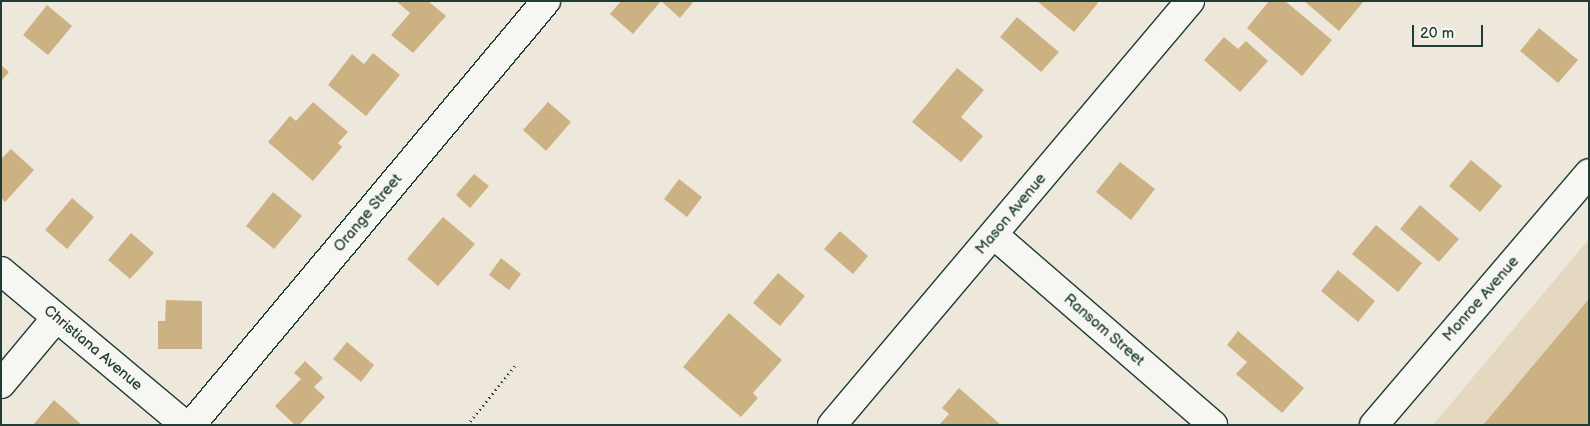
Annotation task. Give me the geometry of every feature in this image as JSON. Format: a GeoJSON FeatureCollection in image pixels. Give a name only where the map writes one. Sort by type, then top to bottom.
{"type":"FeatureCollection","features":[{"type":"Feature","properties":{"kind":"street","name":"Orange Street"},"geometry":{"type":"LineString","coordinates":[[191,425],[546,1]]}},
{"type":"Feature","properties":{"kind":"street","name":"Mason Avenue"},"geometry":{"type":"LineString","coordinates":[[832,425],[1190,1]]}},
{"type":"Feature","properties":{"kind":"street","name":"Monroe Avenue"},"geometry":{"type":"LineString","coordinates":[[1374,425],[1589,173]]}},
{"type":"Feature","properties":{"kind":"street","name":"Ransom Street"},"geometry":{"type":"LineString","coordinates":[[994,235],[1213,425]]}},
{"type":"Feature","properties":{"kind":"street","name":"Christiana Avenue"},"geometry":{"type":"LineString","coordinates":[[1,271],[185,425]]}},
{"type":"Feature","properties":{"kind":"street"},"geometry":{"type":"LineString","coordinates":[[1,384],[56,318]]}},
{"type":"Feature","properties":{"kind":"path"},"geometry":{"type":"LineString","coordinates":[[467,425],[515,366]]}},
{"type":"Feature","properties":{"kind":"shaded area"},"geometry":{"type":"Polygon","coordinates":[[[1589,239],[1589,425],[1433,425],[1589,239]]]}},
{"type":"Feature","properties":{"kind":"building"},"geometry":{"type":"Polygon","coordinates":[[[396,1],[428,1],[446,16],[413,53],[391,35],[410,13],[396,1]]]}},
{"type":"Feature","properties":{"kind":"building"},"geometry":{"type":"Polygon","coordinates":[[[621,1],[661,1],[633,34],[610,14],[621,1]]]}},
{"type":"Feature","properties":{"kind":"building"},"geometry":{"type":"Polygon","coordinates":[[[661,1],[694,1],[680,18],[661,1]]]}},
{"type":"Feature","properties":{"kind":"building"},"geometry":{"type":"Polygon","coordinates":[[[1037,1],[1096,1],[1098,3],[1074,32],[1037,1]]]}},
{"type":"Feature","properties":{"kind":"building"},"geometry":{"type":"Polygon","coordinates":[[[1269,1],[1285,1],[1332,40],[1302,76],[1247,28],[1269,1]]]}},
{"type":"Feature","properties":{"kind":"building"},"geometry":{"type":"Polygon","coordinates":[[[1304,1],[1364,1],[1339,31],[1304,1]]]}},
{"type":"Feature","properties":{"kind":"building"},"geometry":{"type":"Polygon","coordinates":[[[47,5],[72,26],[48,55],[23,35],[47,5]]]}},
{"type":"Feature","properties":{"kind":"building"},"geometry":{"type":"Polygon","coordinates":[[[1017,17],[1059,52],[1041,72],[1000,37],[1017,17]]]}},
{"type":"Feature","properties":{"kind":"building"},"geometry":{"type":"Polygon","coordinates":[[[1539,28],[1578,60],[1558,83],[1520,51],[1539,28]]]}},
{"type":"Feature","properties":{"kind":"building"},"geometry":{"type":"Polygon","coordinates":[[[1224,37],[1238,49],[1246,41],[1268,61],[1240,92],[1204,60],[1224,37]]]}},
{"type":"Feature","properties":{"kind":"building"},"geometry":{"type":"Polygon","coordinates":[[[373,53],[400,75],[366,116],[328,85],[352,54],[364,64],[373,53]]]}},
{"type":"Feature","properties":{"kind":"building"},"geometry":{"type":"Polygon","coordinates":[[[1,65],[9,72],[1,81],[1,65]]]}},
{"type":"Feature","properties":{"kind":"building"},"geometry":{"type":"Polygon","coordinates":[[[957,68],[984,90],[961,117],[983,136],[961,162],[912,122],[957,68]]]}},
{"type":"Feature","properties":{"kind":"building"},"geometry":{"type":"Polygon","coordinates":[[[313,102],[348,132],[338,143],[342,147],[313,181],[268,142],[290,116],[296,121],[313,102]]]}},
{"type":"Feature","properties":{"kind":"building"},"geometry":{"type":"Polygon","coordinates":[[[548,102],[571,122],[546,151],[523,130],[548,102]]]}},
{"type":"Feature","properties":{"kind":"building"},"geometry":{"type":"Polygon","coordinates":[[[11,149],[34,170],[5,202],[1,198],[1,159],[11,149]]]}},
{"type":"Feature","properties":{"kind":"building"},"geometry":{"type":"Polygon","coordinates":[[[1471,160],[1502,186],[1480,212],[1449,186],[1471,160]]]}},
{"type":"Feature","properties":{"kind":"building"},"geometry":{"type":"Polygon","coordinates":[[[1120,162],[1155,189],[1131,220],[1096,192],[1120,162]]]}},
{"type":"Feature","properties":{"kind":"building"},"geometry":{"type":"Polygon","coordinates":[[[474,174],[489,186],[470,208],[456,195],[474,174]]]}},
{"type":"Feature","properties":{"kind":"building"},"geometry":{"type":"Polygon","coordinates":[[[679,179],[702,197],[687,217],[664,199],[679,179]]]}},
{"type":"Feature","properties":{"kind":"building"},"geometry":{"type":"Polygon","coordinates":[[[273,192],[302,216],[274,249],[246,226],[273,192]]]}},
{"type":"Feature","properties":{"kind":"building"},"geometry":{"type":"Polygon","coordinates":[[[72,198],[94,217],[67,249],[45,230],[72,198]]]}},
{"type":"Feature","properties":{"kind":"building"},"geometry":{"type":"Polygon","coordinates":[[[1420,205],[1459,239],[1439,262],[1400,229],[1420,205]]]}},
{"type":"Feature","properties":{"kind":"building"},"geometry":{"type":"Polygon","coordinates":[[[443,217],[475,244],[438,286],[407,259],[443,217]]]}},
{"type":"Feature","properties":{"kind":"building"},"geometry":{"type":"Polygon","coordinates":[[[1376,225],[1422,263],[1398,292],[1352,254],[1376,225]]]}},
{"type":"Feature","properties":{"kind":"building"},"geometry":{"type":"Polygon","coordinates":[[[840,231],[868,256],[853,274],[824,249],[840,231]]]}},
{"type":"Feature","properties":{"kind":"building"},"geometry":{"type":"Polygon","coordinates":[[[131,233],[154,253],[130,279],[108,260],[131,233]]]}},
{"type":"Feature","properties":{"kind":"building"},"geometry":{"type":"Polygon","coordinates":[[[501,258],[521,274],[509,290],[489,275],[501,258]]]}},
{"type":"Feature","properties":{"kind":"building"},"geometry":{"type":"Polygon","coordinates":[[[1338,270],[1375,301],[1358,322],[1321,291],[1338,270]]]}},
{"type":"Feature","properties":{"kind":"building"},"geometry":{"type":"Polygon","coordinates":[[[778,273],[805,296],[780,326],[753,303],[778,273]]]}},
{"type":"Feature","properties":{"kind":"building"},"geometry":{"type":"Polygon","coordinates":[[[1589,299],[1589,425],[1483,425],[1589,299]]]}},
{"type":"Feature","properties":{"kind":"building"},"geometry":{"type":"Polygon","coordinates":[[[166,300],[202,301],[202,349],[158,349],[158,321],[165,321],[166,300]]]}},
{"type":"Feature","properties":{"kind":"building"},"geometry":{"type":"Polygon","coordinates":[[[729,313],[782,360],[753,393],[758,398],[741,417],[683,367],[729,313]]]}},
{"type":"Feature","properties":{"kind":"building"},"geometry":{"type":"Polygon","coordinates":[[[1238,331],[1304,388],[1282,413],[1236,374],[1247,362],[1227,345],[1238,331]]]}},
{"type":"Feature","properties":{"kind":"building"},"geometry":{"type":"Polygon","coordinates":[[[347,342],[374,365],[361,382],[333,359],[347,342]]]}},
{"type":"Feature","properties":{"kind":"building"},"geometry":{"type":"Polygon","coordinates":[[[305,361],[323,378],[314,387],[325,397],[299,425],[295,425],[275,406],[301,379],[294,373],[305,361]]]}},
{"type":"Feature","properties":{"kind":"building"},"geometry":{"type":"Polygon","coordinates":[[[959,388],[1001,425],[939,425],[949,414],[942,408],[959,388]]]}},
{"type":"Feature","properties":{"kind":"building"},"geometry":{"type":"Polygon","coordinates":[[[54,400],[82,425],[33,425],[54,400]]]}}]}
